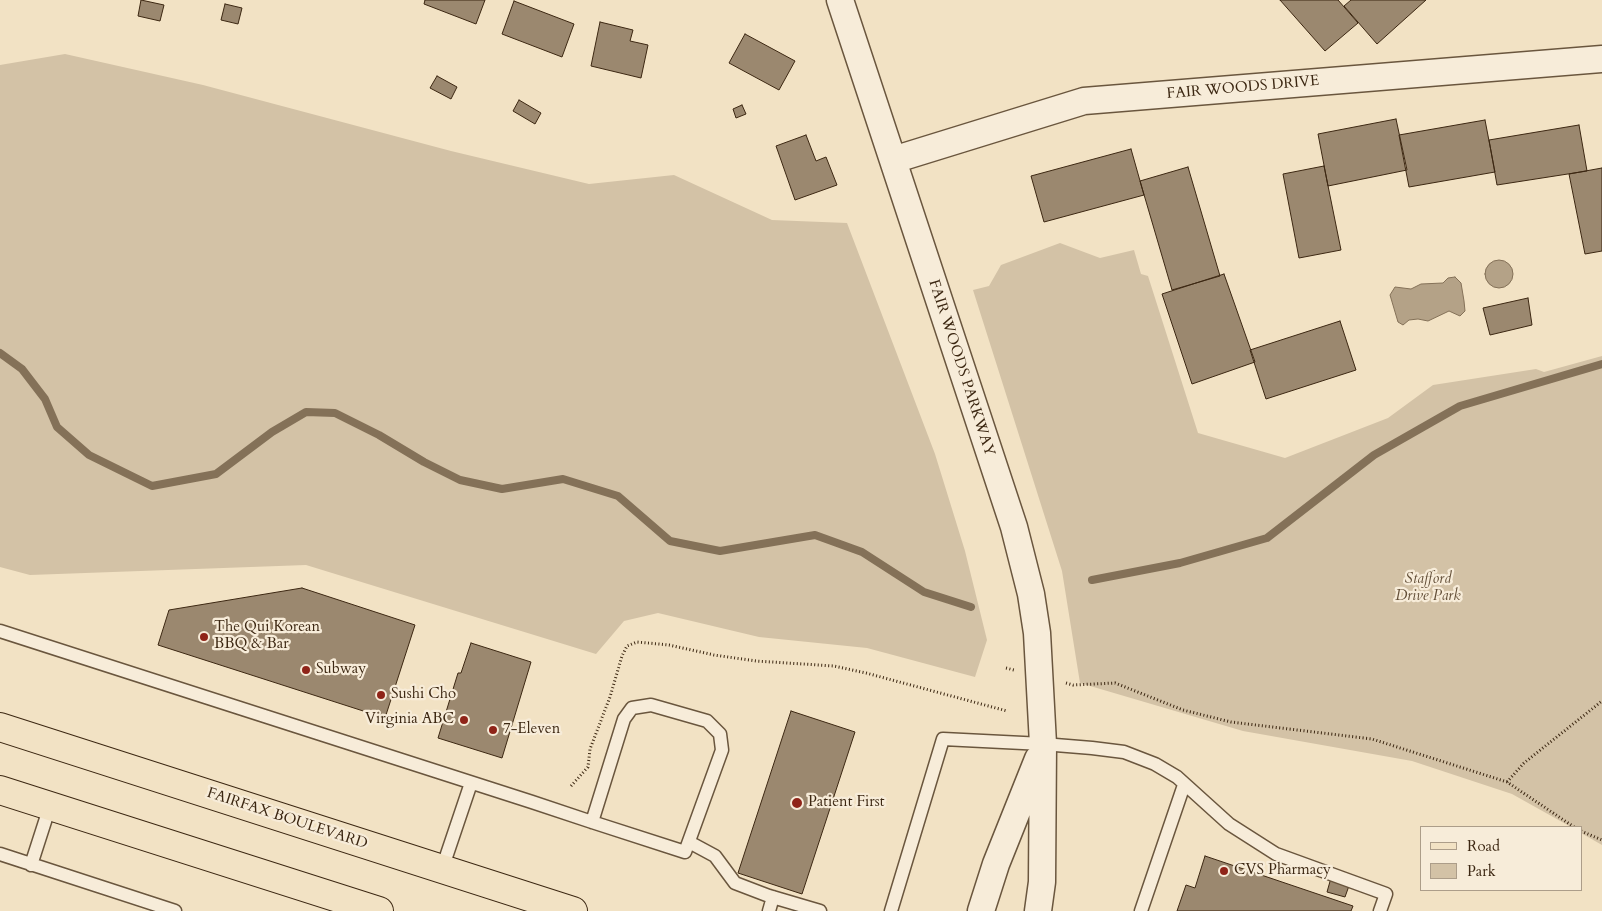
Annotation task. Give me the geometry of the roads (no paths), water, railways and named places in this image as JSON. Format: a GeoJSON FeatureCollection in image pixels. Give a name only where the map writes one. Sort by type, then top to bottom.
{"type":"FeatureCollection","features":[{"type":"Feature","properties":{"kind":"main road","name":"FAIRFAX BOULEVARD"},"geometry":{"type":"LineString","coordinates":[[0,727],[573,911]]}},
{"type":"Feature","properties":{"kind":"main road"},"geometry":{"type":"LineString","coordinates":[[0,790],[379,911]]}},
{"type":"Feature","properties":{"kind":"street","name":"FAIR WOODS PARKWAY"},"geometry":{"type":"LineString","coordinates":[[840,0],[1014,527],[1030,594],[1037,633],[1044,744],[1042,882],[1038,911]]}},
{"type":"Feature","properties":{"kind":"street","name":"FAIR WOODS DRIVE"},"geometry":{"type":"LineString","coordinates":[[892,160],[1084,101],[1602,59]]}},
{"type":"Feature","properties":{"kind":"street","name":"FAIR WOODS PARKWAY"},"geometry":{"type":"LineString","coordinates":[[982,911],[996,864],[1044,744]]}},
{"type":"Feature","properties":{"kind":"lane"},"geometry":{"type":"LineString","coordinates":[[0,632],[592,822],[686,852],[722,750],[720,734],[708,721],[651,705],[632,708],[624,719],[592,822]]}},
{"type":"Feature","properties":{"kind":"lane"},"geometry":{"type":"LineString","coordinates":[[891,911],[943,739],[1092,748],[1124,752],[1155,764],[1177,777],[1229,824],[1276,854],[1386,894],[1380,911]]}},
{"type":"Feature","properties":{"kind":"lane"},"geometry":{"type":"LineString","coordinates":[[442,869],[471,783]]}},
{"type":"Feature","properties":{"kind":"lane"},"geometry":{"type":"LineString","coordinates":[[1141,911],[1184,785]]}},
{"type":"Feature","properties":{"kind":"lane"},"geometry":{"type":"LineString","coordinates":[[31,865],[50,806]]}},
{"type":"Feature","properties":{"kind":"lane"},"geometry":{"type":"LineString","coordinates":[[689,842],[715,856],[735,883],[820,911]]}},
{"type":"Feature","properties":{"kind":"lane"},"geometry":{"type":"LineString","coordinates":[[0,854],[175,911]]}},
{"type":"Feature","properties":{"kind":"lane"},"geometry":{"type":"LineString","coordinates":[[769,911],[774,897]]}},
{"type":"Feature","properties":{"kind":"waterway"},"geometry":{"type":"LineString","coordinates":[[0,353],[22,369],[45,399],[57,427],[89,455],[152,486],[216,474],[272,432],[306,412],[335,413],[460,480],[502,489],[563,479],[618,496],[670,541],[720,551],[815,535],[862,552],[924,592],[971,607]]}},
{"type":"Feature","properties":{"kind":"waterway"},"geometry":{"type":"LineString","coordinates":[[1092,580],[1180,563],[1267,538],[1374,455],[1460,406],[1602,364]]}},
{"type":"Feature","properties":{"kind":"place","name":"The Qui Korean BBQ & Bar"},"geometry":{"type":"Point","coordinates":[204,637]}},
{"type":"Feature","properties":{"kind":"place","name":"Subway"},"geometry":{"type":"Point","coordinates":[306,670]}},
{"type":"Feature","properties":{"kind":"place","name":"Sushi Cho"},"geometry":{"type":"Point","coordinates":[381,695]}},
{"type":"Feature","properties":{"kind":"place","name":"Virginia ABC"},"geometry":{"type":"Point","coordinates":[464,720]}},
{"type":"Feature","properties":{"kind":"place","name":"7-Eleven"},"geometry":{"type":"Point","coordinates":[493,730]}},
{"type":"Feature","properties":{"kind":"place","name":"Patient First"},"geometry":{"type":"Point","coordinates":[797,803]}},
{"type":"Feature","properties":{"kind":"place","name":"CVS Pharmacy"},"geometry":{"type":"Point","coordinates":[1224,871]}},
{"type":"Feature","properties":{"kind":"park label","name":"Stafford Drive Park"},"geometry":{"type":"Point","coordinates":[1428,588]}}]}
